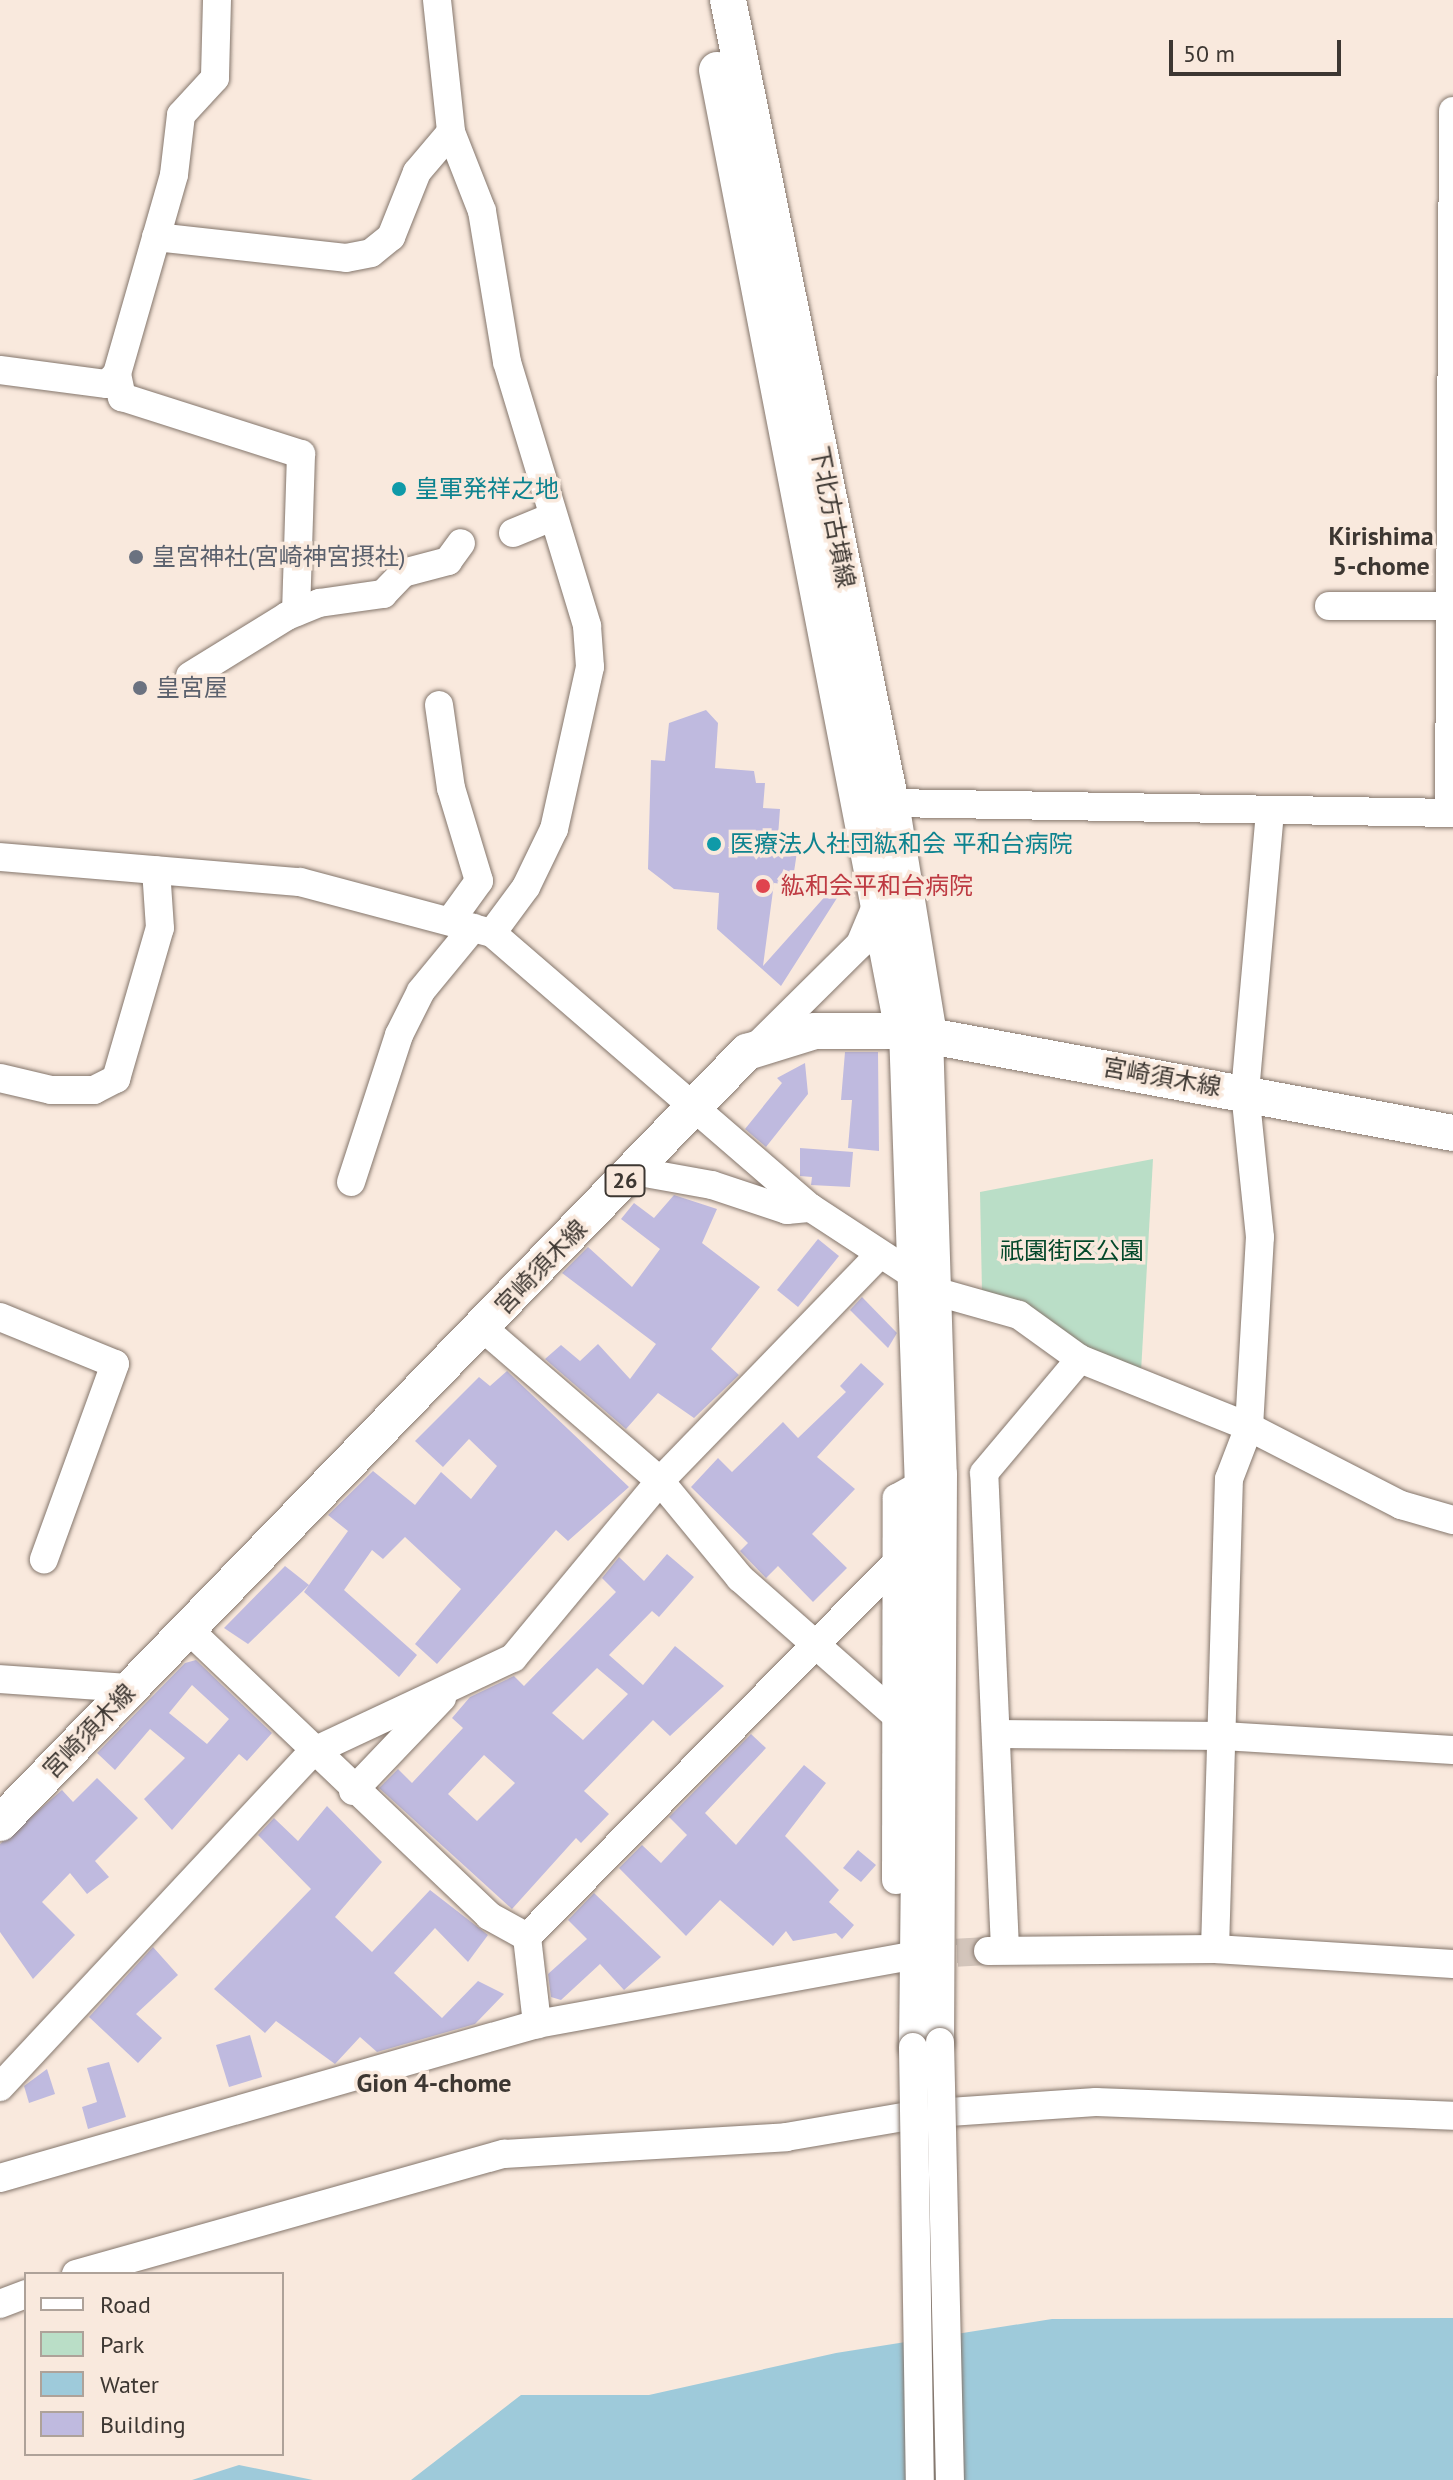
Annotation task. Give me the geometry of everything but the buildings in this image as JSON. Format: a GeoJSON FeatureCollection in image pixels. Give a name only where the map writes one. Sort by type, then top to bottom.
{"type":"FeatureCollection","features":[{"type":"Feature","properties":{"kind":"main road","name":"下北方古墳線"},"geometry":{"type":"LineString","coordinates":[[704,0],[879,899],[916,1033]]}},
{"type":"Feature","properties":{"kind":"main road","name":"下北方古墳線"},"geometry":{"type":"LineString","coordinates":[[728,0],[891,803],[916,1033]]}},
{"type":"Feature","properties":{"kind":"main road","name":"宮崎須木線"},"geometry":{"type":"LineString","coordinates":[[0,1823],[483,1328],[747,1052],[815,1031],[916,1033],[1453,1133]]}},
{"type":"Feature","properties":{"kind":"street"},"geometry":{"type":"LineString","coordinates":[[217,0],[215,78],[181,115],[156,237],[117,374],[122,397],[301,454],[296,612]]}},
{"type":"Feature","properties":{"kind":"street"},"geometry":{"type":"LineString","coordinates":[[351,1182],[399,1035],[421,991],[472,927],[526,887],[554,829],[590,667],[587,626],[507,362],[482,211],[451,132],[437,0]]}},
{"type":"Feature","properties":{"kind":"street"},"geometry":{"type":"LineString","coordinates":[[891,803],[1270,813],[1451,813],[1452,734],[1446,606],[1453,111]]}},
{"type":"Feature","properties":{"kind":"street"},"geometry":{"type":"LineString","coordinates":[[156,237],[346,258],[371,253],[391,237],[417,172],[451,132]]}},
{"type":"Feature","properties":{"kind":"street"},"geometry":{"type":"LineString","coordinates":[[0,370],[107,384],[117,374]]}},
{"type":"Feature","properties":{"kind":"street"},"geometry":{"type":"LineString","coordinates":[[513,533],[552,517]]}},
{"type":"Feature","properties":{"kind":"street"},"geometry":{"type":"LineString","coordinates":[[190,676],[296,612],[383,594],[403,573],[448,561],[461,543]]}},
{"type":"Feature","properties":{"kind":"street"},"geometry":{"type":"LineString","coordinates":[[1329,606],[1446,606]]}},
{"type":"Feature","properties":{"kind":"street"},"geometry":{"type":"LineString","coordinates":[[439,705],[451,788],[479,881],[472,927]]}},
{"type":"Feature","properties":{"kind":"street"},"geometry":{"type":"LineString","coordinates":[[1215,1949],[1229,1479],[1249,1427],[1260,1237],[1245,1092],[1270,813]]}},
{"type":"Feature","properties":{"kind":"street"},"geometry":{"type":"LineString","coordinates":[[0,857],[300,882],[472,927],[811,1208],[879,1255],[912,1268],[941,1293],[1019,1315],[1080,1359],[1249,1427],[1401,1505],[1453,1520]]}},
{"type":"Feature","properties":{"kind":"street"},"geometry":{"type":"LineString","coordinates":[[0,1078],[51,1090],[94,1090],[116,1079],[160,928],[156,870]]}},
{"type":"Feature","properties":{"kind":"street"},"geometry":{"type":"LineString","coordinates":[[747,1052],[860,944],[879,899]]}},
{"type":"Feature","properties":{"kind":"street"},"geometry":{"type":"LineString","coordinates":[[916,1033],[912,1268],[931,1480],[950,2480]]}},
{"type":"Feature","properties":{"kind":"street"},"geometry":{"type":"LineString","coordinates":[[916,1033],[941,1293],[931,1480],[913,2047],[920,2480]]}},
{"type":"Feature","properties":{"kind":"street"},"geometry":{"type":"LineString","coordinates":[[634,1171],[712,1185],[787,1210],[811,1208]]}},
{"type":"Feature","properties":{"kind":"street"},"geometry":{"type":"LineString","coordinates":[[0,2087],[312,1752],[513,1658],[660,1481],[879,1255]]}},
{"type":"Feature","properties":{"kind":"street"},"geometry":{"type":"LineString","coordinates":[[0,1317],[115,1364],[44,1559]]}},
{"type":"Feature","properties":{"kind":"street"},"geometry":{"type":"LineString","coordinates":[[483,1328],[660,1481],[740,1578],[894,1714]]}},
{"type":"Feature","properties":{"kind":"street"},"geometry":{"type":"LineString","coordinates":[[4,2170],[537,2024],[904,1956],[894,1714],[897,1498],[931,1480],[984,1473],[1080,1359]]}},
{"type":"Feature","properties":{"kind":"street"},"geometry":{"type":"LineString","coordinates":[[984,1473],[996,1734],[996,1950],[1215,1949],[1453,1964]]}},
{"type":"Feature","properties":{"kind":"street"},"geometry":{"type":"LineString","coordinates":[[527,1937],[898,1561]]}},
{"type":"Feature","properties":{"kind":"street"},"geometry":{"type":"LineString","coordinates":[[188,1629],[312,1752],[489,1916],[527,1937]]}},
{"type":"Feature","properties":{"kind":"street"},"geometry":{"type":"LineString","coordinates":[[6,1686],[129,1688]]}},
{"type":"Feature","properties":{"kind":"street"},"geometry":{"type":"LineString","coordinates":[[353,1791],[454,1686]]}},
{"type":"Feature","properties":{"kind":"street"},"geometry":{"type":"LineString","coordinates":[[996,1734],[1223,1736],[1453,1750]]}},
{"type":"Feature","properties":{"kind":"street"},"geometry":{"type":"LineString","coordinates":[[527,1937],[537,2024]]}},
{"type":"Feature","properties":{"kind":"street"},"geometry":{"type":"LineString","coordinates":[[83,2272],[504,2154],[786,2137],[920,2114],[1096,2102],[1453,2116]]}},
{"type":"Feature","properties":{"kind":"street"},"geometry":{"type":"LineString","coordinates":[[0,2304],[24,2295]]}},
{"type":"Feature","properties":{"kind":"green space","name":"祇園街区公園"},"geometry":{"type":"Polygon","coordinates":[[[1153,1159],[1141,1372],[1085,1351],[982,1292],[980,1192],[1153,1159]]]}},
{"type":"Feature","properties":{"kind":"water"},"geometry":{"type":"Polygon","coordinates":[[[1453,2318],[1453,2480],[411,2480],[521,2395],[649,2395],[836,2353],[1052,2319],[1453,2318]]]}},
{"type":"Feature","properties":{"kind":"water"},"geometry":{"type":"Polygon","coordinates":[[[239,2465],[313,2480],[192,2480],[239,2465]]]}},
{"type":"Feature","properties":{"kind":"tunnel"},"geometry":{"type":"LineString","coordinates":[[915,1955],[988,1951]]}},
{"type":"Feature","properties":{"kind":"place","name":"皇軍発祥之地"},"geometry":{"type":"Point","coordinates":[399,489]}},
{"type":"Feature","properties":{"kind":"place","name":"皇宮神社(宮崎神宮摂社)"},"geometry":{"type":"Point","coordinates":[136,557]}},
{"type":"Feature","properties":{"kind":"place","name":"皇宮屋"},"geometry":{"type":"Point","coordinates":[140,688]}},
{"type":"Feature","properties":{"kind":"place","name":"医療法人社団紘和会 平和台病院"},"geometry":{"type":"Point","coordinates":[714,844]}},
{"type":"Feature","properties":{"kind":"place","name":"紘和会平和台病院"},"geometry":{"type":"Point","coordinates":[763,886]}},
{"type":"Feature","properties":{"kind":"district","name":"Kirishima 5-chome"},"geometry":{"type":"Point","coordinates":[1381,551]}},
{"type":"Feature","properties":{"kind":"district","name":"Gion 4-chome"},"geometry":{"type":"Point","coordinates":[434,2083]}}]}
